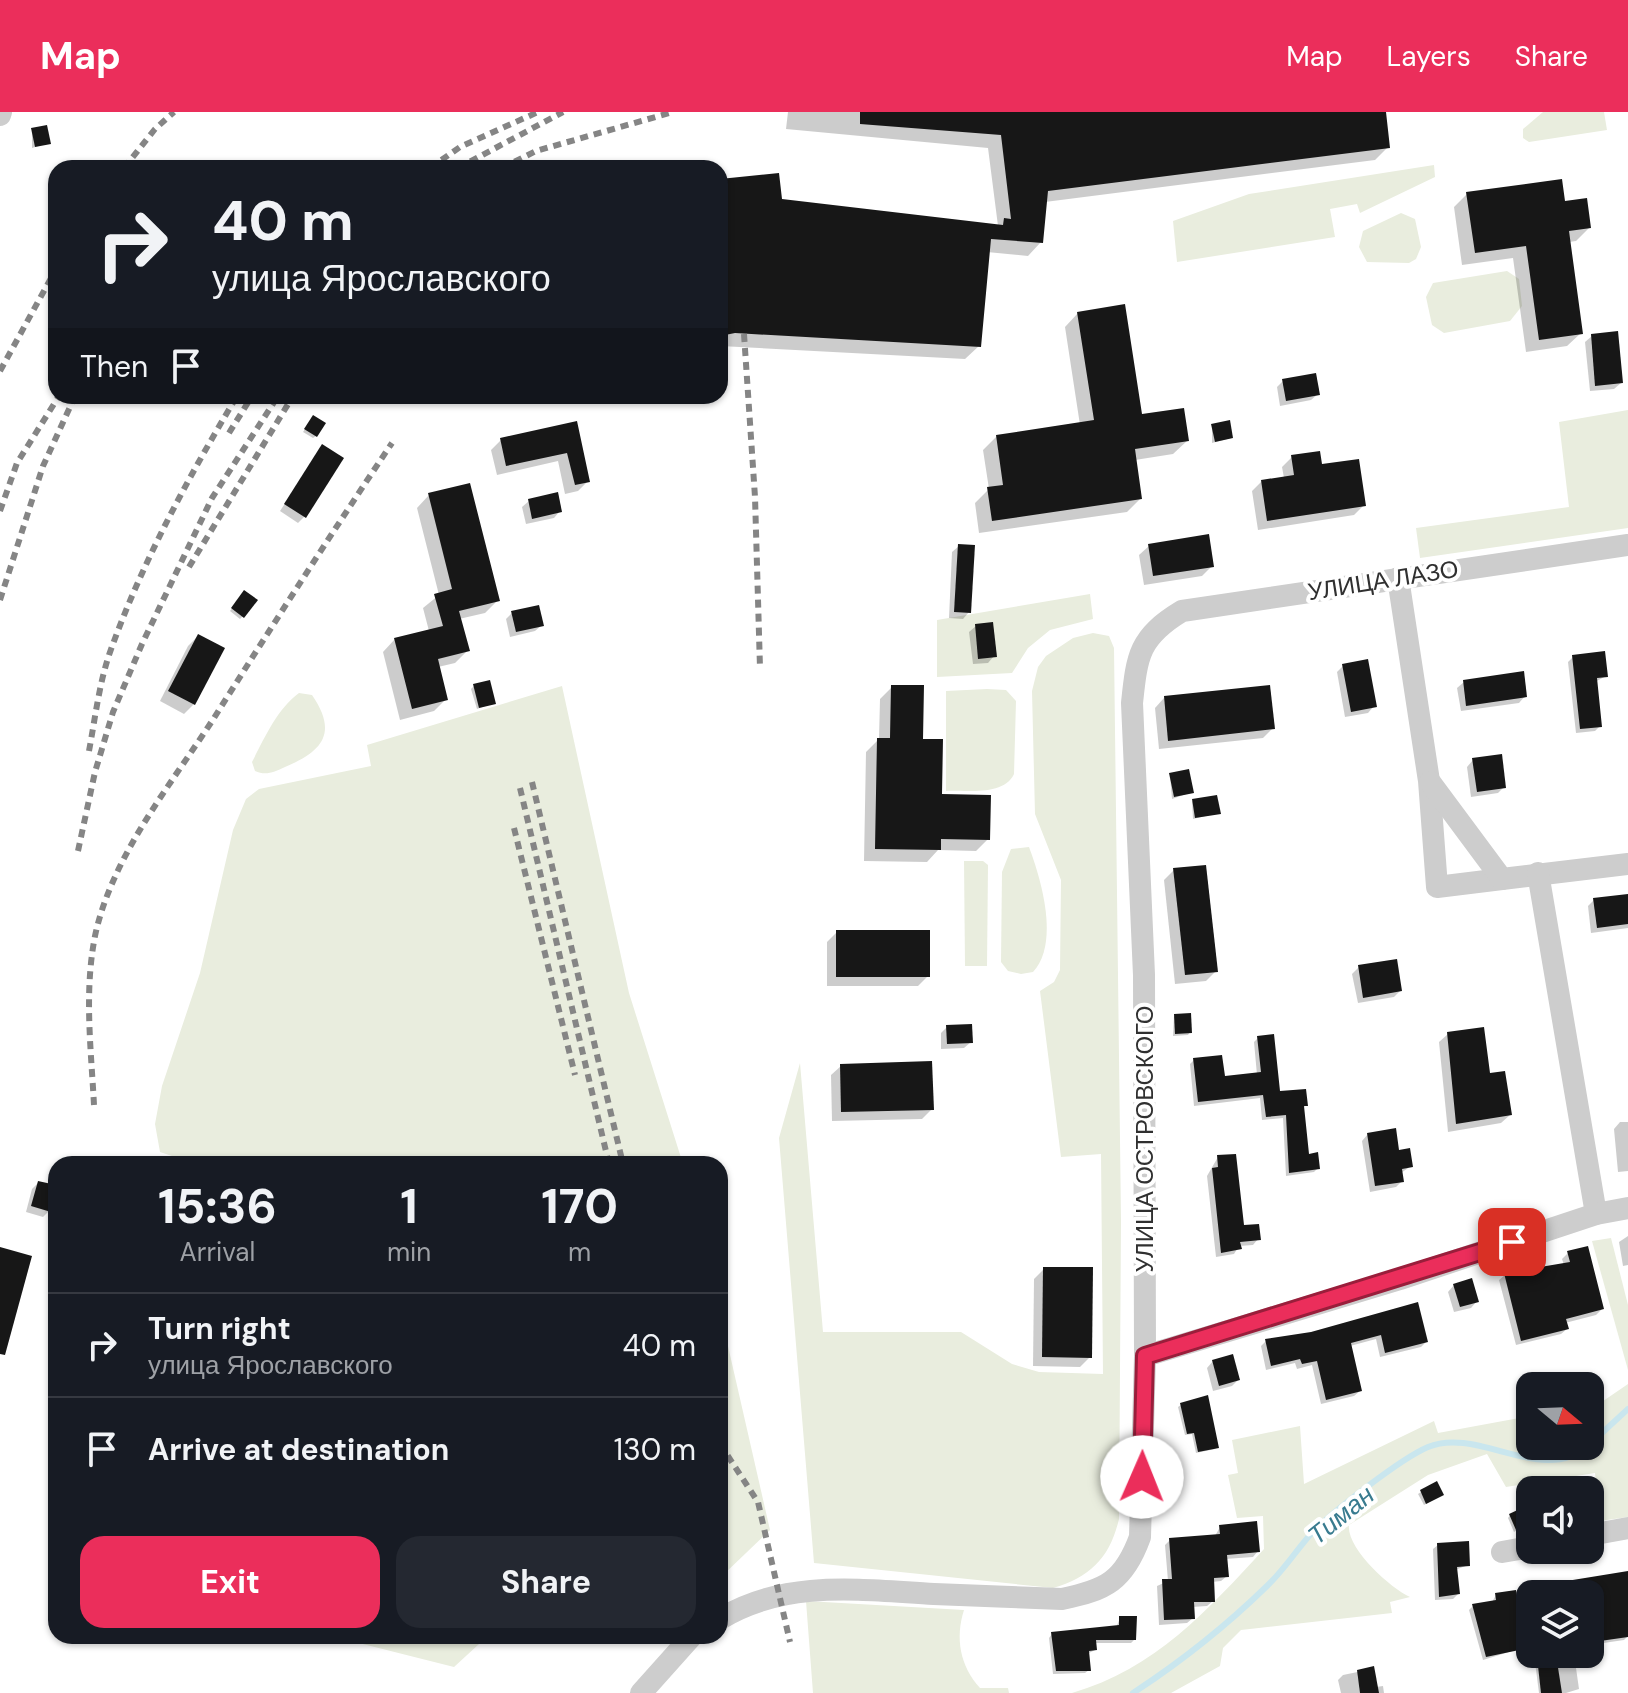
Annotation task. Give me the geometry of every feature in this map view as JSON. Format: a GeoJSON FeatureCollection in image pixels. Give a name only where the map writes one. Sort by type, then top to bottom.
{"type":"FeatureCollection","features":[{"type":"Feature","properties":{"kind":"street","name":"УЛИЦА ЛАЗО"},"geometry":{"type":"LineString","coordinates":[[1147,636],[1182,611],[1628,545]]}},
{"type":"Feature","properties":{"kind":"street"},"geometry":{"type":"LineString","coordinates":[[1398,578],[1429,781],[1437,887],[1628,864]]}},
{"type":"Feature","properties":{"kind":"street","name":"УЛИЦА ОСТРОВСКОГО"},"geometry":{"type":"LineString","coordinates":[[728,1614],[743,1605],[784,1592],[834,1588],[1062,1599],[1097,1592],[1111,1583],[1122,1573],[1140,1537],[1145,1356],[1144,975],[1132,703],[1136,665],[1147,636]]}},
{"type":"Feature","properties":{"kind":"street"},"geometry":{"type":"LineString","coordinates":[[1429,781],[1502,879]]}},
{"type":"Feature","properties":{"kind":"street"},"geometry":{"type":"LineString","coordinates":[[1538,873],[1596,1214]]}},
{"type":"Feature","properties":{"kind":"street"},"geometry":{"type":"LineString","coordinates":[[1145,1356],[1400,1279],[1596,1214],[1628,1208]]}},
{"type":"Feature","properties":{"kind":"street"},"geometry":{"type":"LineString","coordinates":[[1604,1532],[1628,1528]]}},
{"type":"Feature","properties":{"kind":"street"},"geometry":{"type":"LineString","coordinates":[[1502,1552],[1516,1550]]}},
{"type":"Feature","properties":{"kind":"street"},"geometry":{"type":"LineString","coordinates":[[641,1693],[684,1644]]}},
{"type":"Feature","properties":{"kind":"shaded area"},"geometry":{"type":"Polygon","coordinates":[[[1543,112],[1604,112],[1607,130],[1529,142],[1523,138],[1523,129],[1543,112]]]}},
{"type":"Feature","properties":{"kind":"shaded area"},"geometry":{"type":"Polygon","coordinates":[[[1434,165],[1435,177],[1360,213],[1357,204],[1330,209],[1335,237],[1177,262],[1173,221],[1249,194],[1434,165]]]}},
{"type":"Feature","properties":{"kind":"shaded area"},"geometry":{"type":"Polygon","coordinates":[[[1401,213],[1415,219],[1421,247],[1416,259],[1409,263],[1367,262],[1359,247],[1363,231],[1401,213]]]}},
{"type":"Feature","properties":{"kind":"shaded area"},"geometry":{"type":"Polygon","coordinates":[[[1507,271],[1519,279],[1522,306],[1510,321],[1444,333],[1432,325],[1426,297],[1433,283],[1507,271]]]}},
{"type":"Feature","properties":{"kind":"shaded area"},"geometry":{"type":"Polygon","coordinates":[[[1628,410],[1628,528],[1420,558],[1416,528],[1569,507],[1559,422],[1628,410]]]}},
{"type":"Feature","properties":{"kind":"shaded area"},"geometry":{"type":"Polygon","coordinates":[[[1090,594],[1093,619],[1050,630],[1028,648],[1012,673],[937,677],[937,620],[1090,594]]]}},
{"type":"Feature","properties":{"kind":"shaded area"},"geometry":{"type":"Polygon","coordinates":[[[1093,633],[1109,636],[1114,648],[1121,1221],[1119,1519],[1110,1544],[1097,1564],[1078,1578],[1053,1588],[814,1563],[779,1138],[800,1063],[823,1332],[961,1332],[1012,1364],[1039,1372],[1103,1374],[1101,1154],[1061,1157],[1040,991],[1054,982],[1060,970],[1061,880],[1035,814],[1032,691],[1038,667],[1046,656],[1073,638],[1093,633]]]}},
{"type":"Feature","properties":{"kind":"shaded area"},"geometry":{"type":"Polygon","coordinates":[[[562,686],[629,993],[680,1156],[172,1156],[160,1152],[155,1124],[162,1086],[200,973],[233,830],[246,799],[259,789],[371,766],[367,745],[562,686]]]}},
{"type":"Feature","properties":{"kind":"shaded area"},"geometry":{"type":"Polygon","coordinates":[[[1006,690],[1016,701],[1014,774],[1009,781],[994,789],[946,791],[946,691],[1006,690]]]}},
{"type":"Feature","properties":{"kind":"shaded area"},"geometry":{"type":"Polygon","coordinates":[[[299,693],[312,695],[320,708],[325,730],[322,739],[317,747],[298,761],[270,773],[255,771],[252,762],[266,734],[284,707],[299,693]]]}},
{"type":"Feature","properties":{"kind":"shaded area"},"geometry":{"type":"Polygon","coordinates":[[[1029,847],[1043,893],[1047,928],[1041,960],[1033,972],[1021,974],[1008,971],[1001,962],[1002,872],[1011,849],[1029,847]]]}},
{"type":"Feature","properties":{"kind":"shaded area"},"geometry":{"type":"Polygon","coordinates":[[[964,861],[983,861],[988,865],[987,966],[965,966],[964,861]]]}},
{"type":"Feature","properties":{"kind":"shaded area"},"geometry":{"type":"Polygon","coordinates":[[[1611,1238],[1628,1305],[1628,1370],[1592,1241],[1611,1238]]]}},
{"type":"Feature","properties":{"kind":"shaded area"},"geometry":{"type":"Polygon","coordinates":[[[728,1346],[770,1530],[728,1570],[728,1346]]]}},
{"type":"Feature","properties":{"kind":"shaded area"},"geometry":{"type":"Polygon","coordinates":[[[1628,1384],[1628,1517],[1604,1520],[1604,1476],[1595,1476],[1595,1473],[1516,1476],[1516,1485],[1506,1487],[1487,1454],[1428,1475],[1349,1525],[1354,1545],[1362,1556],[1381,1576],[1410,1597],[1390,1602],[1392,1613],[1241,1630],[1223,1648],[1220,1666],[1171,1693],[1072,1693],[1129,1669],[1178,1635],[1264,1549],[1263,1516],[1237,1518],[1228,1475],[1238,1473],[1232,1440],[1300,1426],[1304,1484],[1434,1421],[1438,1433],[1516,1419],[1516,1460],[1604,1460],[1604,1400],[1628,1384]]]}},
{"type":"Feature","properties":{"kind":"shaded area"},"geometry":{"type":"Polygon","coordinates":[[[806,1601],[964,1610],[960,1641],[968,1670],[980,1688],[1008,1688],[1009,1693],[813,1693],[806,1601]]]}},
{"type":"Feature","properties":{"kind":"shaded area"},"geometry":{"type":"Polygon","coordinates":[[[363,1644],[479,1644],[454,1667],[363,1644]]]}},
{"type":"Feature","properties":{"kind":"building"},"geometry":{"type":"Polygon","coordinates":[[[860,112],[1386,112],[1390,148],[1048,191],[1043,243],[991,239],[981,347],[728,334],[728,178],[779,173],[782,199],[1003,225],[1004,218],[1011,219],[1001,135],[860,124],[860,112]]]}},
{"type":"Feature","properties":{"kind":"building"},"geometry":{"type":"Polygon","coordinates":[[[47,125],[51,144],[35,147],[31,128],[47,125]]]}},
{"type":"Feature","properties":{"kind":"building"},"geometry":{"type":"Polygon","coordinates":[[[1562,179],[1565,201],[1587,198],[1591,228],[1569,231],[1583,334],[1539,340],[1526,246],[1475,253],[1466,192],[1562,179]]]}},
{"type":"Feature","properties":{"kind":"building"},"geometry":{"type":"Polygon","coordinates":[[[1125,304],[1142,414],[1184,408],[1189,441],[1135,449],[1142,499],[992,521],[987,487],[1003,485],[996,435],[1094,420],[1077,312],[1125,304]]]}},
{"type":"Feature","properties":{"kind":"building"},"geometry":{"type":"Polygon","coordinates":[[[1618,331],[1623,383],[1595,386],[1591,334],[1618,331]]]}},
{"type":"Feature","properties":{"kind":"building"},"geometry":{"type":"Polygon","coordinates":[[[1316,373],[1320,395],[1286,401],[1282,379],[1316,373]]]}},
{"type":"Feature","properties":{"kind":"building"},"geometry":{"type":"Polygon","coordinates":[[[313,415],[326,423],[317,437],[304,429],[313,415]]]}},
{"type":"Feature","properties":{"kind":"building"},"geometry":{"type":"Polygon","coordinates":[[[1230,420],[1233,438],[1215,442],[1211,424],[1230,420]]]}},
{"type":"Feature","properties":{"kind":"building"},"geometry":{"type":"Polygon","coordinates":[[[577,421],[590,482],[575,485],[567,453],[506,466],[500,438],[577,421]]]}},
{"type":"Feature","properties":{"kind":"building"},"geometry":{"type":"Polygon","coordinates":[[[322,444],[344,458],[306,518],[284,504],[322,444]]]}},
{"type":"Feature","properties":{"kind":"building"},"geometry":{"type":"Polygon","coordinates":[[[1320,451],[1322,464],[1359,459],[1366,506],[1267,521],[1261,480],[1294,475],[1291,455],[1320,451]]]}},
{"type":"Feature","properties":{"kind":"building"},"geometry":{"type":"Polygon","coordinates":[[[470,483],[500,601],[459,611],[470,651],[438,659],[448,700],[412,709],[394,638],[443,626],[434,594],[452,589],[428,493],[470,483]]]}},
{"type":"Feature","properties":{"kind":"building"},"geometry":{"type":"Polygon","coordinates":[[[558,492],[562,512],[532,519],[528,499],[558,492]]]}},
{"type":"Feature","properties":{"kind":"building"},"geometry":{"type":"Polygon","coordinates":[[[1209,534],[1214,567],[1153,576],[1148,544],[1209,534]]]}},
{"type":"Feature","properties":{"kind":"building"},"geometry":{"type":"Polygon","coordinates":[[[958,544],[975,545],[971,613],[954,612],[958,544]]]}},
{"type":"Feature","properties":{"kind":"building"},"geometry":{"type":"Polygon","coordinates":[[[244,590],[258,600],[244,618],[231,608],[244,590]]]}},
{"type":"Feature","properties":{"kind":"building"},"geometry":{"type":"Polygon","coordinates":[[[539,605],[544,626],[516,632],[511,611],[539,605]]]}},
{"type":"Feature","properties":{"kind":"building"},"geometry":{"type":"Polygon","coordinates":[[[993,622],[997,657],[978,659],[975,624],[993,622]]]}},
{"type":"Feature","properties":{"kind":"building"},"geometry":{"type":"Polygon","coordinates":[[[198,634],[225,648],[195,705],[168,691],[198,634]]]}},
{"type":"Feature","properties":{"kind":"building"},"geometry":{"type":"Polygon","coordinates":[[[1605,651],[1608,677],[1597,678],[1602,727],[1580,729],[1572,655],[1605,651]]]}},
{"type":"Feature","properties":{"kind":"building"},"geometry":{"type":"Polygon","coordinates":[[[1368,659],[1377,707],[1351,712],[1342,664],[1368,659]]]}},
{"type":"Feature","properties":{"kind":"building"},"geometry":{"type":"Polygon","coordinates":[[[1524,671],[1527,697],[1466,706],[1463,680],[1524,671]]]}},
{"type":"Feature","properties":{"kind":"building"},"geometry":{"type":"Polygon","coordinates":[[[490,680],[496,704],[479,708],[473,684],[490,680]]]}},
{"type":"Feature","properties":{"kind":"building"},"geometry":{"type":"Polygon","coordinates":[[[891,685],[924,685],[923,739],[943,739],[942,794],[991,795],[990,840],[941,839],[941,850],[875,849],[877,738],[890,738],[891,685]]]}},
{"type":"Feature","properties":{"kind":"building"},"geometry":{"type":"Polygon","coordinates":[[[1270,685],[1275,729],[1168,741],[1164,696],[1270,685]]]}},
{"type":"Feature","properties":{"kind":"building"},"geometry":{"type":"Polygon","coordinates":[[[1502,754],[1506,788],[1477,792],[1472,758],[1502,754]]]}},
{"type":"Feature","properties":{"kind":"building"},"geometry":{"type":"Polygon","coordinates":[[[1189,769],[1194,793],[1174,797],[1169,773],[1189,769]]]}},
{"type":"Feature","properties":{"kind":"building"},"geometry":{"type":"Polygon","coordinates":[[[1217,795],[1221,814],[1195,818],[1192,799],[1217,795]]]}},
{"type":"Feature","properties":{"kind":"building"},"geometry":{"type":"Polygon","coordinates":[[[1206,865],[1218,972],[1185,975],[1173,868],[1206,865]]]}},
{"type":"Feature","properties":{"kind":"building"},"geometry":{"type":"Polygon","coordinates":[[[1628,894],[1628,924],[1597,928],[1593,898],[1628,894]]]}},
{"type":"Feature","properties":{"kind":"building"},"geometry":{"type":"Polygon","coordinates":[[[836,930],[930,930],[930,977],[836,977],[836,930]]]}},
{"type":"Feature","properties":{"kind":"building"},"geometry":{"type":"Polygon","coordinates":[[[1397,959],[1402,991],[1363,998],[1358,965],[1397,959]]]}},
{"type":"Feature","properties":{"kind":"building"},"geometry":{"type":"Polygon","coordinates":[[[1191,1013],[1192,1033],[1175,1034],[1174,1014],[1191,1013]]]}},
{"type":"Feature","properties":{"kind":"building"},"geometry":{"type":"Polygon","coordinates":[[[972,1024],[973,1043],[947,1044],[946,1025],[972,1024]]]}},
{"type":"Feature","properties":{"kind":"building"},"geometry":{"type":"Polygon","coordinates":[[[1484,1027],[1490,1073],[1505,1071],[1512,1115],[1456,1124],[1447,1032],[1484,1027]]]}},
{"type":"Feature","properties":{"kind":"building"},"geometry":{"type":"Polygon","coordinates":[[[1274,1034],[1280,1091],[1306,1089],[1308,1106],[1304,1106],[1309,1154],[1318,1152],[1320,1169],[1289,1173],[1286,1115],[1266,1117],[1263,1095],[1198,1102],[1193,1058],[1222,1055],[1225,1076],[1261,1072],[1257,1036],[1274,1034]]]}},
{"type":"Feature","properties":{"kind":"building"},"geometry":{"type":"Polygon","coordinates":[[[932,1061],[934,1110],[841,1112],[840,1064],[932,1061]]]}},
{"type":"Feature","properties":{"kind":"building"},"geometry":{"type":"Polygon","coordinates":[[[1396,1128],[1399,1150],[1410,1148],[1413,1167],[1402,1169],[1404,1182],[1375,1186],[1367,1133],[1396,1128]]]}},
{"type":"Feature","properties":{"kind":"building"},"geometry":{"type":"Polygon","coordinates":[[[1236,1154],[1244,1225],[1259,1224],[1261,1240],[1240,1242],[1242,1249],[1221,1253],[1212,1168],[1218,1167],[1217,1155],[1236,1154]]]}},
{"type":"Feature","properties":{"kind":"building"},"geometry":{"type":"Polygon","coordinates":[[[38,1181],[48,1183],[48,1211],[31,1206],[38,1181]]]}},
{"type":"Feature","properties":{"kind":"building"},"geometry":{"type":"Polygon","coordinates":[[[1588,1246],[1604,1309],[1566,1319],[1569,1329],[1521,1341],[1504,1273],[1570,1262],[1567,1251],[1588,1246]]]}},
{"type":"Feature","properties":{"kind":"building"},"geometry":{"type":"Polygon","coordinates":[[[0,1247],[32,1256],[5,1355],[0,1354],[0,1247]]]}},
{"type":"Feature","properties":{"kind":"building"},"geometry":{"type":"Polygon","coordinates":[[[1043,1267],[1093,1267],[1092,1358],[1042,1357],[1043,1267]]]}},
{"type":"Feature","properties":{"kind":"building"},"geometry":{"type":"Polygon","coordinates":[[[1472,1278],[1479,1302],[1460,1307],[1453,1284],[1472,1278]]]}},
{"type":"Feature","properties":{"kind":"building"},"geometry":{"type":"Polygon","coordinates":[[[1418,1302],[1428,1342],[1385,1353],[1381,1335],[1351,1343],[1362,1391],[1326,1400],[1317,1361],[1302,1364],[1300,1359],[1271,1366],[1265,1339],[1311,1332],[1418,1302]]]}},
{"type":"Feature","properties":{"kind":"building"},"geometry":{"type":"Polygon","coordinates":[[[1233,1354],[1240,1380],[1219,1386],[1212,1360],[1233,1354]]]}},
{"type":"Feature","properties":{"kind":"building"},"geometry":{"type":"Polygon","coordinates":[[[1208,1395],[1219,1448],[1198,1452],[1194,1433],[1187,1434],[1180,1403],[1208,1395]]]}},
{"type":"Feature","properties":{"kind":"building"},"geometry":{"type":"Polygon","coordinates":[[[1437,1481],[1444,1495],[1426,1504],[1420,1490],[1437,1481]]]}},
{"type":"Feature","properties":{"kind":"building"},"geometry":{"type":"Polygon","coordinates":[[[1516,1511],[1516,1530],[1509,1514],[1516,1511]]]}},
{"type":"Feature","properties":{"kind":"building"},"geometry":{"type":"Polygon","coordinates":[[[1257,1521],[1260,1552],[1227,1555],[1229,1577],[1214,1578],[1215,1602],[1194,1602],[1195,1619],[1164,1620],[1162,1579],[1172,1579],[1169,1538],[1220,1534],[1219,1525],[1257,1521]]]}},
{"type":"Feature","properties":{"kind":"building"},"geometry":{"type":"Polygon","coordinates":[[[1469,1541],[1470,1566],[1457,1567],[1460,1594],[1439,1597],[1437,1543],[1469,1541]]]}},
{"type":"Feature","properties":{"kind":"building"},"geometry":{"type":"Polygon","coordinates":[[[1628,1571],[1628,1637],[1604,1640],[1604,1580],[1573,1580],[1628,1571]]]}},
{"type":"Feature","properties":{"kind":"building"},"geometry":{"type":"Polygon","coordinates":[[[1516,1590],[1516,1651],[1486,1657],[1472,1604],[1496,1600],[1495,1593],[1516,1590]]]}},
{"type":"Feature","properties":{"kind":"building"},"geometry":{"type":"Polygon","coordinates":[[[1119,1616],[1137,1616],[1136,1640],[1096,1640],[1097,1650],[1089,1651],[1091,1671],[1056,1671],[1051,1632],[1119,1625],[1119,1616]]]}},
{"type":"Feature","properties":{"kind":"building"},"geometry":{"type":"Polygon","coordinates":[[[1374,1666],[1379,1693],[1360,1693],[1357,1670],[1374,1666]]]}},
{"type":"Feature","properties":{"kind":"building"},"geometry":{"type":"Polygon","coordinates":[[[1538,1668],[1558,1668],[1562,1693],[1541,1693],[1538,1668]]]}},
{"type":"Feature","properties":{"kind":"waterway","name":"Тиман"},"geometry":{"type":"LineString","coordinates":[[1604,1431],[1628,1409]]}},
{"type":"Feature","properties":{"kind":"waterway","name":"Тиман"},"geometry":{"type":"LineString","coordinates":[[1133,1693],[1236,1615],[1273,1580],[1310,1535],[1333,1514],[1416,1453],[1447,1443],[1468,1444],[1516,1455]]}},
{"type":"Feature","properties":{"kind":"railway"},"geometry":{"type":"LineString","coordinates":[[130,160],[155,129],[174,112]]}},
{"type":"Feature","properties":{"kind":"railway"},"geometry":{"type":"LineString","coordinates":[[441,160],[460,147],[538,112]]}},
{"type":"Feature","properties":{"kind":"railway"},"geometry":{"type":"LineString","coordinates":[[473,160],[563,112]]}},
{"type":"Feature","properties":{"kind":"railway"},"geometry":{"type":"LineString","coordinates":[[518,160],[536,151],[673,112]]}},
{"type":"Feature","properties":{"kind":"railway"},"geometry":{"type":"LineString","coordinates":[[0,371],[48,284]]}},
{"type":"Feature","properties":{"kind":"railway"},"geometry":{"type":"LineString","coordinates":[[744,334],[755,497],[760,668]]}},
{"type":"Feature","properties":{"kind":"railway"},"geometry":{"type":"LineString","coordinates":[[0,511],[17,463],[54,404]]}},
{"type":"Feature","properties":{"kind":"railway"},"geometry":{"type":"LineString","coordinates":[[0,600],[43,466],[71,404]]}},
{"type":"Feature","properties":{"kind":"railway"},"geometry":{"type":"LineString","coordinates":[[89,751],[106,666],[122,621],[183,490],[232,404]]}},
{"type":"Feature","properties":{"kind":"railway"},"geometry":{"type":"LineString","coordinates":[[229,433],[247,404]]}},
{"type":"Feature","properties":{"kind":"railway"},"geometry":{"type":"LineString","coordinates":[[78,851],[95,772],[113,712],[142,644],[212,498],[273,404]]}},
{"type":"Feature","properties":{"kind":"railway"},"geometry":{"type":"LineString","coordinates":[[189,567],[288,404]]}},
{"type":"Feature","properties":{"kind":"railway"},"geometry":{"type":"LineString","coordinates":[[94,1105],[90,978],[95,936],[115,878],[144,822],[392,443]]}},
{"type":"Feature","properties":{"kind":"railway"},"geometry":{"type":"LineString","coordinates":[[532,782],[621,1156]]}},
{"type":"Feature","properties":{"kind":"railway"},"geometry":{"type":"LineString","coordinates":[[520,788],[607,1156]]}},
{"type":"Feature","properties":{"kind":"railway"},"geometry":{"type":"LineString","coordinates":[[514,828],[575,1075]]}},
{"type":"Feature","properties":{"kind":"railway"},"geometry":{"type":"LineString","coordinates":[[728,1456],[758,1502],[790,1642]]}},
{"type":"Feature","properties":{"kind":"route"},"geometry":{"type":"LineString","coordinates":[[1142,1477],[1145,1356],[1512,1242]]}}]}
